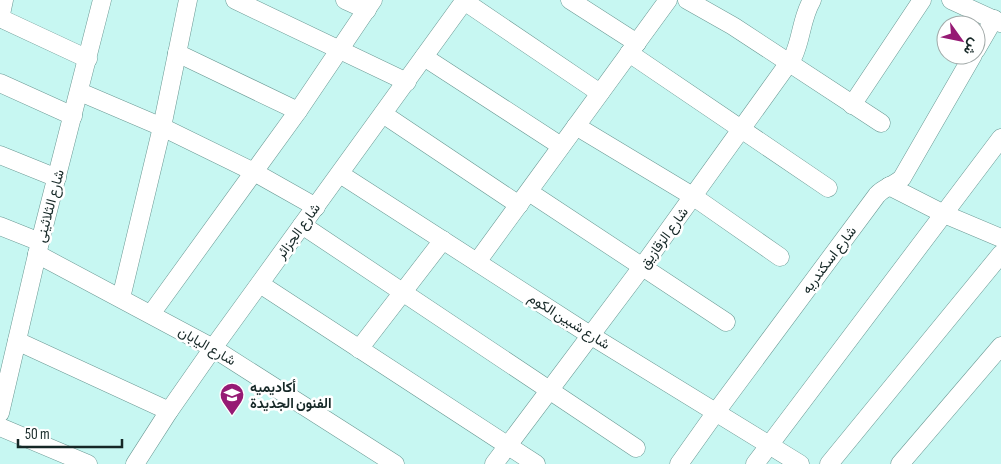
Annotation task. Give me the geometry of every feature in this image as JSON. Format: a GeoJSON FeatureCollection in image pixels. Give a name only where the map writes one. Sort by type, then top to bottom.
{"type":"FeatureCollection","features":[{"type":"Feature","properties":{"kind":"street"},"geometry":{"type":"LineString","coordinates":[[4,0],[0,19],[88,59]]}},
{"type":"Feature","properties":{"kind":"street","name":"شارع الثلاثينى"},"geometry":{"type":"LineString","coordinates":[[0,413],[3,384],[17,341],[102,0]]}},
{"type":"Feature","properties":{"kind":"street"},"geometry":{"type":"LineString","coordinates":[[121,298],[162,127],[188,0]]}},
{"type":"Feature","properties":{"kind":"street"},"geometry":{"type":"LineString","coordinates":[[236,0],[407,82]]}},
{"type":"Feature","properties":{"kind":"street"},"geometry":{"type":"LineString","coordinates":[[150,314],[298,111],[370,5],[345,0]]}},
{"type":"Feature","properties":{"kind":"street"},"geometry":{"type":"LineString","coordinates":[[570,0],[742,129],[828,188]]}},
{"type":"Feature","properties":{"kind":"street"},"geometry":{"type":"LineString","coordinates":[[478,262],[668,0]]}},
{"type":"Feature","properties":{"kind":"street"},"geometry":{"type":"LineString","coordinates":[[687,0],[733,26],[881,123]]}},
{"type":"Feature","properties":{"kind":"street","name":"شارع الزقازيق"},"geometry":{"type":"LineString","coordinates":[[494,464],[694,197],[788,63],[796,50],[804,14],[812,0]]}},
{"type":"Feature","properties":{"kind":"street"},"geometry":{"type":"LineString","coordinates":[[852,104],[922,0]]}},
{"type":"Feature","properties":{"kind":"street"},"geometry":{"type":"LineString","coordinates":[[951,0],[998,21],[986,37]]}},
{"type":"Feature","properties":{"kind":"street"},"geometry":{"type":"LineString","coordinates":[[464,1],[600,93]]}},
{"type":"Feature","properties":{"kind":"street","name":"شارع الجزائر"},"geometry":{"type":"LineString","coordinates":[[135,464],[213,348],[464,1]]}},
{"type":"Feature","properties":{"kind":"street"},"geometry":{"type":"LineString","coordinates":[[177,53],[298,111]]}},
{"type":"Feature","properties":{"kind":"street"},"geometry":{"type":"LineString","coordinates":[[424,57],[561,146]]}},
{"type":"Feature","properties":{"kind":"street","name":"شارع اسكندريه"},"geometry":{"type":"LineString","coordinates":[[679,464],[877,196],[902,178],[967,65]]}},
{"type":"Feature","properties":{"kind":"street"},"geometry":{"type":"LineString","coordinates":[[0,83],[73,116]]}},
{"type":"Feature","properties":{"kind":"street"},"geometry":{"type":"LineString","coordinates":[[80,92],[162,127],[254,172],[316,207]]}},
{"type":"Feature","properties":{"kind":"street"},"geometry":{"type":"LineString","coordinates":[[383,114],[642,267],[726,322]]}},
{"type":"Feature","properties":{"kind":"street"},"geometry":{"type":"LineString","coordinates":[[576,126],[694,197],[780,257]]}},
{"type":"Feature","properties":{"kind":"street"},"geometry":{"type":"LineString","coordinates":[[755,464],[1001,138]]}},
{"type":"Feature","properties":{"kind":"street"},"geometry":{"type":"LineString","coordinates":[[0,155],[57,178]]}},
{"type":"Feature","properties":{"kind":"street","name":"شارع شبين الكوم"},"geometry":{"type":"LineString","coordinates":[[340,174],[590,335],[800,464]]}},
{"type":"Feature","properties":{"kind":"street"},"geometry":{"type":"LineString","coordinates":[[890,186],[944,214],[1001,238]]}},
{"type":"Feature","properties":{"kind":"street"},"geometry":{"type":"LineString","coordinates":[[302,225],[636,448]]}},
{"type":"Feature","properties":{"kind":"street","name":"شارع اليابان"},"geometry":{"type":"LineString","coordinates":[[0,226],[121,298],[213,348],[395,464]]}},
{"type":"Feature","properties":{"kind":"street"},"geometry":{"type":"LineString","coordinates":[[359,348],[443,240]]}},
{"type":"Feature","properties":{"kind":"street"},"geometry":{"type":"LineString","coordinates":[[829,464],[1001,254]]}},
{"type":"Feature","properties":{"kind":"street"},"geometry":{"type":"LineString","coordinates":[[260,284],[536,464]]}},
{"type":"Feature","properties":{"kind":"street"},"geometry":{"type":"LineString","coordinates":[[17,341],[169,411]]}},
{"type":"Feature","properties":{"kind":"street"},"geometry":{"type":"LineString","coordinates":[[900,464],[1001,346]]}},
{"type":"Feature","properties":{"kind":"street"},"geometry":{"type":"LineString","coordinates":[[0,427],[88,464]]}},
{"type":"Feature","properties":{"kind":"place","name":"أكاديميه الفنون الجديدة"},"geometry":{"type":"Point","coordinates":[232,416]}}]}
